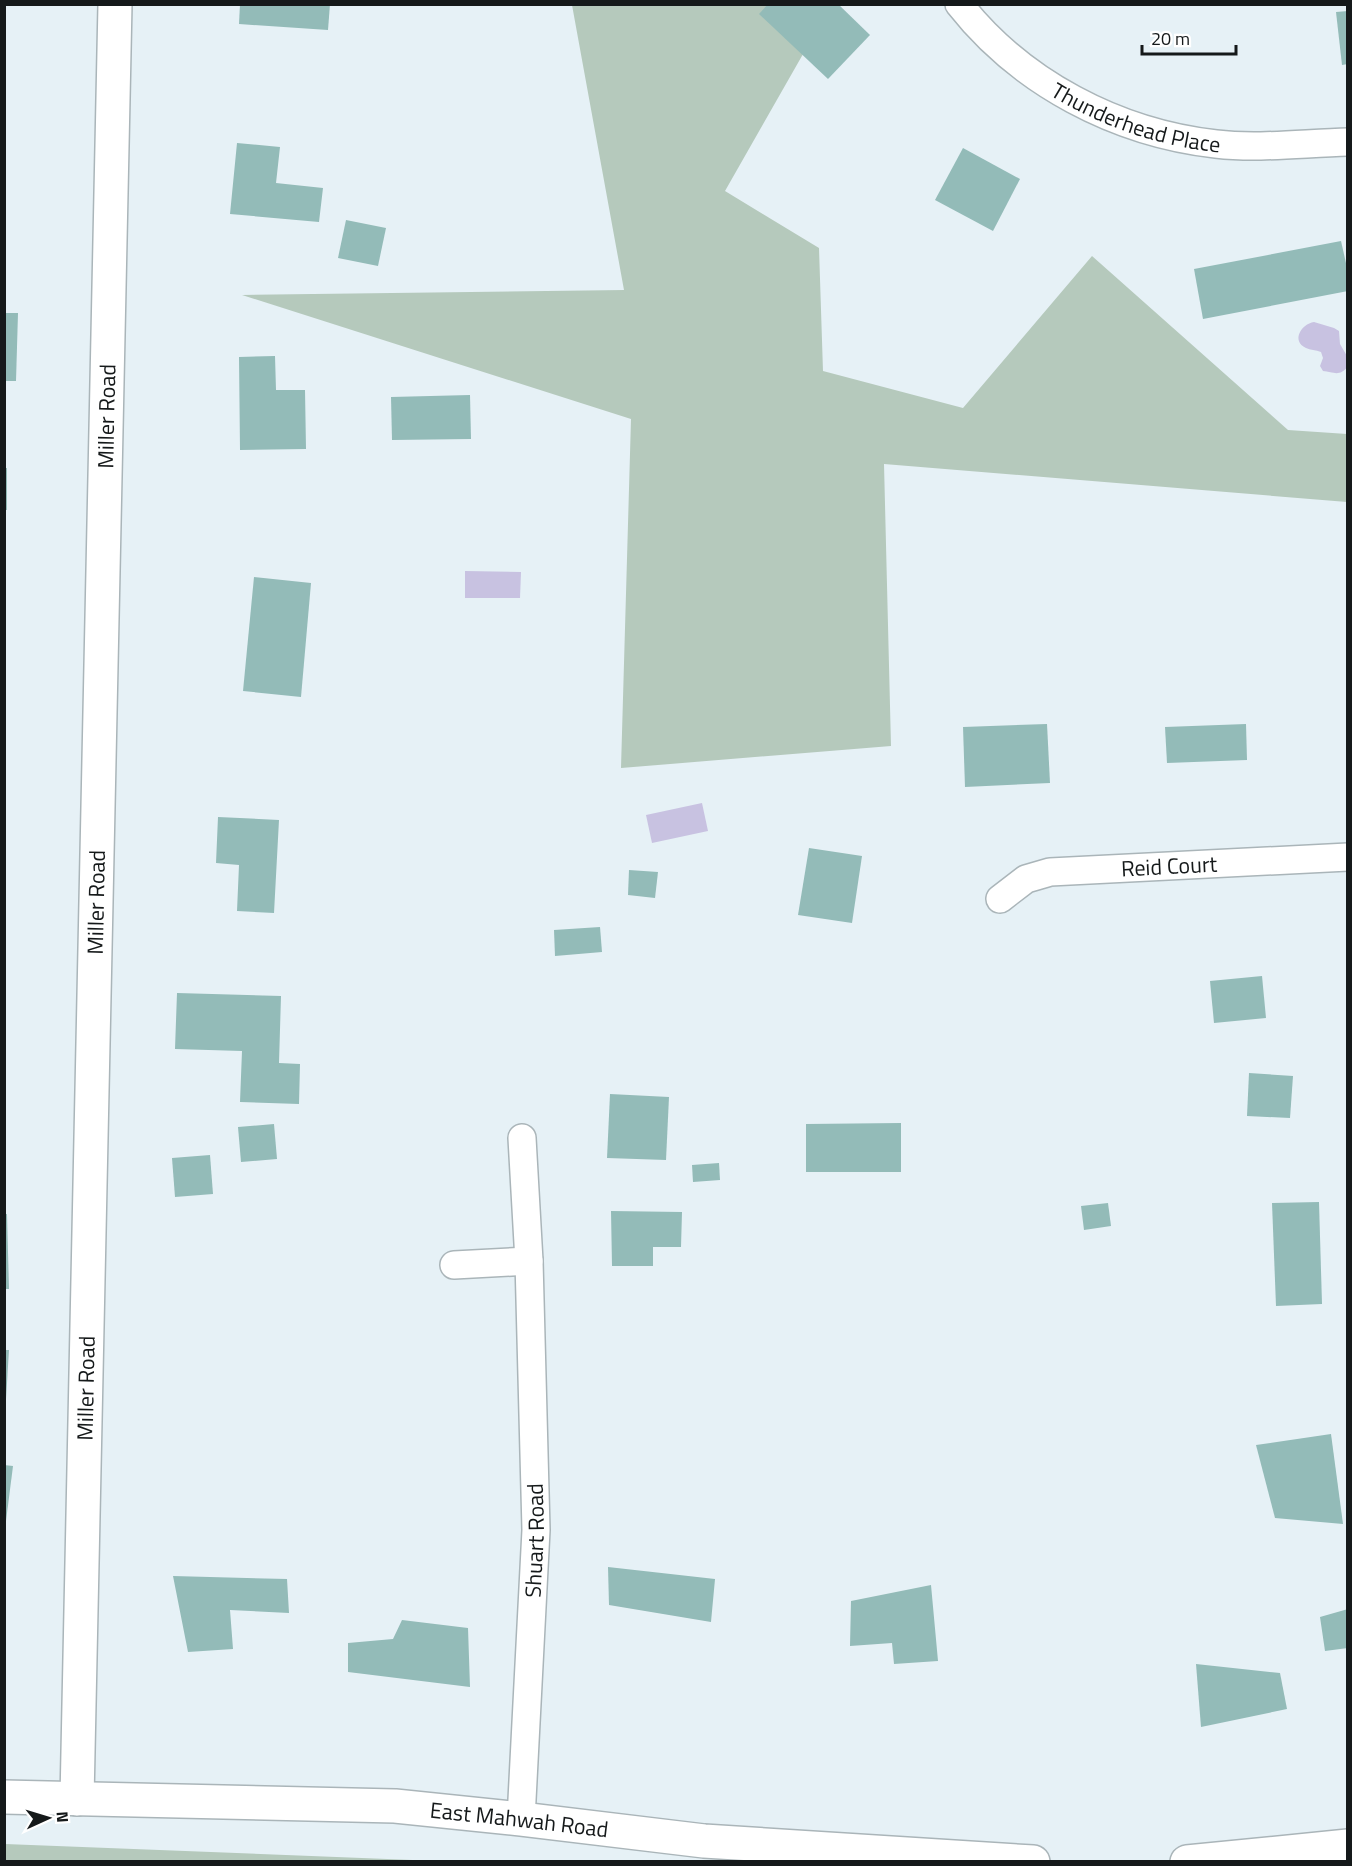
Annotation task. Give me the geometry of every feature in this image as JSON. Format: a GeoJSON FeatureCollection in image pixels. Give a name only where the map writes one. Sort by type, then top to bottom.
{"type":"FeatureCollection","features":[{"type":"Feature","properties":{"kind":"street","name":"Miller Road"},"geometry":{"type":"LineString","coordinates":[[77,1799],[115,4]]}},
{"type":"Feature","properties":{"kind":"street","name":"Thunderhead Place"},"geometry":{"type":"LineString","coordinates":[[959,4],[973,22],[1011,59],[1060,93],[1108,117],[1158,134],[1216,144],[1269,146],[1347,142]]}},
{"type":"Feature","properties":{"kind":"street","name":"Reid Court"},"geometry":{"type":"LineString","coordinates":[[1000,899],[1026,879],[1050,872],[1347,857]]}},
{"type":"Feature","properties":{"kind":"street","name":"Shuart Road"},"geometry":{"type":"LineString","coordinates":[[521,1819],[536,1530],[529,1261],[522,1138]]}},
{"type":"Feature","properties":{"kind":"street"},"geometry":{"type":"LineString","coordinates":[[454,1265],[529,1261]]}},
{"type":"Feature","properties":{"kind":"street","name":"East Mahwah Road"},"geometry":{"type":"LineString","coordinates":[[4,1797],[395,1806],[704,1841],[1033,1862]]}},
{"type":"Feature","properties":{"kind":"street"},"geometry":{"type":"LineString","coordinates":[[1187,1862],[1347,1846]]}},
{"type":"Feature","properties":{"kind":"green space"},"geometry":{"type":"Polygon","coordinates":[[[572,5],[831,5],[725,191],[819,248],[823,371],[963,408],[1092,256],[1288,430],[1347,434],[1347,502],[884,464],[891,746],[621,768],[631,419],[242,295],[624,290],[572,5]]]}},
{"type":"Feature","properties":{"kind":"green space"},"geometry":{"type":"Polygon","coordinates":[[[5,1844],[438,1861],[5,1862],[5,1844]]]}},
{"type":"Feature","properties":{"kind":"shaded area"},"geometry":{"type":"Polygon","coordinates":[[[1314,322],[1339,331],[1340,344],[1347,356],[1347,367],[1342,372],[1323,371],[1320,366],[1323,358],[1321,352],[1306,348],[1299,341],[1302,329],[1314,322]]]}},
{"type":"Feature","properties":{"kind":"shaded area"},"geometry":{"type":"Polygon","coordinates":[[[465,571],[521,572],[520,598],[465,598],[465,571]]]}},
{"type":"Feature","properties":{"kind":"shaded area"},"geometry":{"type":"Polygon","coordinates":[[[702,803],[708,831],[652,843],[646,815],[702,803]]]}},
{"type":"Feature","properties":{"kind":"building"},"geometry":{"type":"Polygon","coordinates":[[[240,4],[330,4],[328,30],[239,24],[240,4]]]}},
{"type":"Feature","properties":{"kind":"building"},"geometry":{"type":"Polygon","coordinates":[[[768,4],[838,4],[870,35],[828,79],[759,14],[768,4]]]}},
{"type":"Feature","properties":{"kind":"building"},"geometry":{"type":"Polygon","coordinates":[[[1348,11],[1348,64],[1342,65],[1336,12],[1348,11]]]}},
{"type":"Feature","properties":{"kind":"building"},"geometry":{"type":"Polygon","coordinates":[[[237,143],[280,147],[276,183],[323,188],[319,222],[230,214],[237,143]]]}},
{"type":"Feature","properties":{"kind":"building"},"geometry":{"type":"Polygon","coordinates":[[[963,148],[1020,179],[993,231],[935,200],[963,148]]]}},
{"type":"Feature","properties":{"kind":"building"},"geometry":{"type":"Polygon","coordinates":[[[346,220],[386,228],[378,266],[338,258],[346,220]]]}},
{"type":"Feature","properties":{"kind":"building"},"geometry":{"type":"Polygon","coordinates":[[[1341,241],[1348,272],[1348,291],[1203,319],[1194,269],[1341,241]]]}},
{"type":"Feature","properties":{"kind":"building"},"geometry":{"type":"Polygon","coordinates":[[[4,313],[18,313],[16,381],[4,381],[4,313]]]}},
{"type":"Feature","properties":{"kind":"building"},"geometry":{"type":"Polygon","coordinates":[[[275,356],[276,390],[305,390],[306,449],[240,450],[239,357],[275,356]]]}},
{"type":"Feature","properties":{"kind":"building"},"geometry":{"type":"Polygon","coordinates":[[[470,395],[471,439],[392,440],[391,397],[470,395]]]}},
{"type":"Feature","properties":{"kind":"building"},"geometry":{"type":"Polygon","coordinates":[[[4,468],[7,468],[7,510],[4,510],[4,468]]]}},
{"type":"Feature","properties":{"kind":"building"},"geometry":{"type":"Polygon","coordinates":[[[254,577],[311,583],[301,697],[243,691],[254,577]]]}},
{"type":"Feature","properties":{"kind":"building"},"geometry":{"type":"Polygon","coordinates":[[[1047,724],[1050,783],[965,787],[963,727],[1047,724]]]}},
{"type":"Feature","properties":{"kind":"building"},"geometry":{"type":"Polygon","coordinates":[[[1246,724],[1247,760],[1167,763],[1165,727],[1246,724]]]}},
{"type":"Feature","properties":{"kind":"building"},"geometry":{"type":"Polygon","coordinates":[[[218,817],[279,820],[274,913],[237,911],[239,865],[216,863],[218,817]]]}},
{"type":"Feature","properties":{"kind":"building"},"geometry":{"type":"Polygon","coordinates":[[[809,848],[862,856],[852,923],[798,915],[809,848]]]}},
{"type":"Feature","properties":{"kind":"building"},"geometry":{"type":"Polygon","coordinates":[[[629,870],[658,872],[655,898],[628,895],[629,870]]]}},
{"type":"Feature","properties":{"kind":"building"},"geometry":{"type":"Polygon","coordinates":[[[600,927],[602,952],[555,956],[554,930],[600,927]]]}},
{"type":"Feature","properties":{"kind":"building"},"geometry":{"type":"Polygon","coordinates":[[[1262,976],[1266,1018],[1214,1023],[1210,981],[1262,976]]]}},
{"type":"Feature","properties":{"kind":"building"},"geometry":{"type":"Polygon","coordinates":[[[177,993],[281,996],[279,1063],[300,1064],[299,1104],[240,1102],[242,1051],[175,1049],[177,993]]]}},
{"type":"Feature","properties":{"kind":"building"},"geometry":{"type":"Polygon","coordinates":[[[1249,1073],[1293,1076],[1290,1118],[1247,1116],[1249,1073]]]}},
{"type":"Feature","properties":{"kind":"building"},"geometry":{"type":"Polygon","coordinates":[[[610,1094],[669,1097],[666,1160],[607,1158],[610,1094]]]}},
{"type":"Feature","properties":{"kind":"building"},"geometry":{"type":"Polygon","coordinates":[[[901,1123],[901,1172],[806,1172],[806,1124],[901,1123]]]}},
{"type":"Feature","properties":{"kind":"building"},"geometry":{"type":"Polygon","coordinates":[[[274,1124],[277,1159],[241,1162],[238,1127],[274,1124]]]}},
{"type":"Feature","properties":{"kind":"building"},"geometry":{"type":"Polygon","coordinates":[[[210,1155],[213,1194],[175,1197],[172,1158],[210,1155]]]}},
{"type":"Feature","properties":{"kind":"building"},"geometry":{"type":"Polygon","coordinates":[[[719,1163],[720,1180],[693,1182],[692,1165],[719,1163]]]}},
{"type":"Feature","properties":{"kind":"building"},"geometry":{"type":"Polygon","coordinates":[[[1319,1202],[1322,1304],[1276,1306],[1272,1203],[1319,1202]]]}},
{"type":"Feature","properties":{"kind":"building"},"geometry":{"type":"Polygon","coordinates":[[[1108,1203],[1111,1226],[1084,1230],[1081,1206],[1108,1203]]]}},
{"type":"Feature","properties":{"kind":"building"},"geometry":{"type":"Polygon","coordinates":[[[611,1211],[682,1212],[681,1247],[653,1247],[653,1266],[612,1266],[611,1211]]]}},
{"type":"Feature","properties":{"kind":"building"},"geometry":{"type":"Polygon","coordinates":[[[4,1214],[7,1214],[9,1289],[4,1289],[4,1214]]]}},
{"type":"Feature","properties":{"kind":"building"},"geometry":{"type":"Polygon","coordinates":[[[4,1350],[9,1350],[6,1399],[4,1399],[4,1350]]]}},
{"type":"Feature","properties":{"kind":"building"},"geometry":{"type":"Polygon","coordinates":[[[1331,1434],[1343,1524],[1275,1518],[1256,1445],[1331,1434]]]}},
{"type":"Feature","properties":{"kind":"building"},"geometry":{"type":"Polygon","coordinates":[[[4,1465],[13,1466],[6,1521],[4,1521],[4,1465]]]}},
{"type":"Feature","properties":{"kind":"building"},"geometry":{"type":"Polygon","coordinates":[[[608,1567],[715,1579],[711,1622],[609,1605],[608,1567]]]}},
{"type":"Feature","properties":{"kind":"building"},"geometry":{"type":"Polygon","coordinates":[[[173,1576],[287,1579],[289,1613],[230,1610],[233,1649],[188,1652],[173,1576]]]}},
{"type":"Feature","properties":{"kind":"building"},"geometry":{"type":"Polygon","coordinates":[[[931,1585],[938,1661],[894,1664],[892,1643],[850,1646],[851,1601],[931,1585]]]}},
{"type":"Feature","properties":{"kind":"building"},"geometry":{"type":"Polygon","coordinates":[[[1348,1609],[1348,1648],[1325,1651],[1320,1617],[1348,1609]]]}},
{"type":"Feature","properties":{"kind":"building"},"geometry":{"type":"Polygon","coordinates":[[[402,1620],[468,1628],[470,1687],[348,1672],[348,1643],[393,1639],[402,1620]]]}},
{"type":"Feature","properties":{"kind":"building"},"geometry":{"type":"Polygon","coordinates":[[[1196,1664],[1280,1673],[1287,1709],[1201,1727],[1196,1664]]]}}]}
